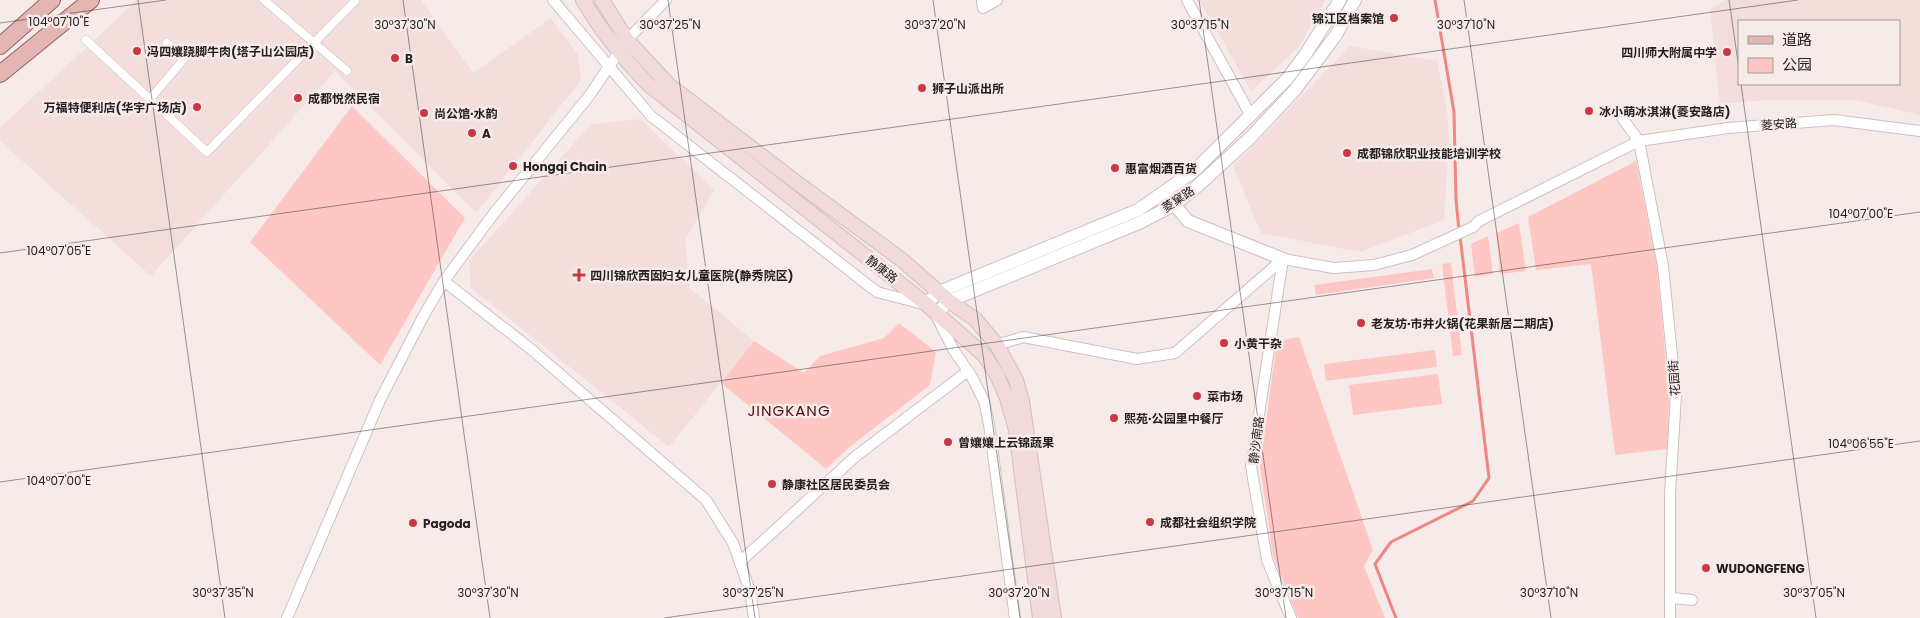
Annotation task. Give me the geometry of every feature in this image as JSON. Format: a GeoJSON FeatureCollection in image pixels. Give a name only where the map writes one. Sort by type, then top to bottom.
{"type":"FeatureCollection","features":[{"type":"Feature","properties":{"kind":"main road"},"geometry":{"type":"LineString","coordinates":[[0,46],[52,0]]}},
{"type":"Feature","properties":{"kind":"main road"},"geometry":{"type":"LineString","coordinates":[[0,74],[91,0]]}},
{"type":"Feature","properties":{"kind":"main road","name":"静康路"},"geometry":{"type":"LineString","coordinates":[[583,0],[599,28],[618,53],[649,85],[930,308],[985,356],[997,375],[1007,398],[1016,430],[1040,618]]}},
{"type":"Feature","properties":{"kind":"main road","name":"静康路"},"geometry":{"type":"LineString","coordinates":[[602,0],[627,40],[669,85],[902,260],[944,296],[975,319],[997,345],[1016,380],[1022,400],[1054,618]]}},
{"type":"Feature","properties":{"kind":"street"},"geometry":{"type":"LineString","coordinates":[[264,0],[347,71]]}},
{"type":"Feature","properties":{"kind":"street"},"geometry":{"type":"LineString","coordinates":[[553,0],[651,116],[877,292],[930,308],[984,401],[989,424],[1016,618]]}},
{"type":"Feature","properties":{"kind":"street"},"geometry":{"type":"LineString","coordinates":[[287,618],[380,400],[444,281],[495,212],[589,96],[627,40],[666,0]]}},
{"type":"Feature","properties":{"kind":"street"},"geometry":{"type":"LineString","coordinates":[[982,0],[983,8],[997,0]]}},
{"type":"Feature","properties":{"kind":"street"},"geometry":{"type":"LineString","coordinates":[[1187,0],[1251,116]]}},
{"type":"Feature","properties":{"kind":"street","name":"菱窠路"},"geometry":{"type":"LineString","coordinates":[[930,308],[944,296],[1138,210],[1194,171],[1287,79],[1305,55],[1340,0]]}},
{"type":"Feature","properties":{"kind":"street","name":"菱窠路"},"geometry":{"type":"LineString","coordinates":[[944,296],[1139,223],[1174,204],[1192,191],[1250,138],[1295,90],[1336,35],[1355,0]]}},
{"type":"Feature","properties":{"kind":"street"},"geometry":{"type":"LineString","coordinates":[[86,40],[207,152],[315,44],[355,1]]}},
{"type":"Feature","properties":{"kind":"street"},"geometry":{"type":"LineString","coordinates":[[150,99],[184,59],[167,43]]}},
{"type":"Feature","properties":{"kind":"street"},"geometry":{"type":"LineString","coordinates":[[1623,119],[1639,141]]}},
{"type":"Feature","properties":{"kind":"street","name":"菱安路"},"geometry":{"type":"LineString","coordinates":[[1283,259],[1334,268],[1374,265],[1412,255],[1473,227],[1479,222],[1639,141],[1728,128],[1834,120],[1920,131]]}},
{"type":"Feature","properties":{"kind":"street","name":"花园街"},"geometry":{"type":"LineString","coordinates":[[1639,141],[1663,266],[1676,395],[1670,494],[1670,618]]}},
{"type":"Feature","properties":{"kind":"street"},"geometry":{"type":"LineString","coordinates":[[997,345],[1023,337],[1137,359],[1175,353],[1283,259],[1188,221],[1164,192]]}},
{"type":"Feature","properties":{"kind":"street","name":"静沙南路"},"geometry":{"type":"LineString","coordinates":[[1283,259],[1251,466],[1267,560],[1291,618]]}},
{"type":"Feature","properties":{"kind":"street"},"geometry":{"type":"LineString","coordinates":[[444,281],[532,350],[706,500],[733,543],[750,591],[754,618]]}},
{"type":"Feature","properties":{"kind":"street"},"geometry":{"type":"LineString","coordinates":[[740,562],[856,456],[968,371]]}},
{"type":"Feature","properties":{"kind":"street"},"geometry":{"type":"LineString","coordinates":[[1671,598],[1692,600]]}},
{"type":"Feature","properties":{"kind":"shaded area"},"geometry":{"type":"Polygon","coordinates":[[[137,0],[421,0],[473,73],[551,18],[578,55],[581,80],[476,213],[335,71],[151,276],[0,141],[0,128],[137,0]]]}},
{"type":"Feature","properties":{"kind":"shaded area"},"geometry":{"type":"Polygon","coordinates":[[[1199,0],[1325,0],[1299,47],[1251,91],[1199,0]]]}},
{"type":"Feature","properties":{"kind":"shaded area","name":"四川师大附属中学"},"geometry":{"type":"Polygon","coordinates":[[[1725,0],[1920,0],[1920,115],[1856,100],[1768,100],[1720,104],[1710,10],[1725,0]]]}},
{"type":"Feature","properties":{"kind":"shaded area","name":"成都锦欣职业技能培训学校"},"geometry":{"type":"Polygon","coordinates":[[[1350,46],[1437,61],[1447,110],[1449,140],[1444,220],[1360,252],[1261,233],[1233,166],[1350,46]]]}},
{"type":"Feature","properties":{"kind":"shaded area","name":"四川锦欣西囡妇女儿童医院(静秀院区)"},"geometry":{"type":"Polygon","coordinates":[[[641,119],[714,190],[685,240],[690,288],[754,341],[669,447],[471,288],[469,261],[591,124],[641,119]]]}},
{"type":"Feature","properties":{"kind":"green space"},"geometry":{"type":"Polygon","coordinates":[[[352,106],[465,218],[380,365],[250,242],[352,106]]]}},
{"type":"Feature","properties":{"kind":"green space"},"geometry":{"type":"Polygon","coordinates":[[[1636,161],[1657,267],[1669,393],[1668,449],[1615,455],[1591,264],[1536,270],[1528,217],[1636,161]]]}},
{"type":"Feature","properties":{"kind":"green space"},"geometry":{"type":"Polygon","coordinates":[[[1519,223],[1526,271],[1500,274],[1496,233],[1519,223]]]}},
{"type":"Feature","properties":{"kind":"green space"},"geometry":{"type":"Polygon","coordinates":[[[1488,236],[1493,274],[1475,277],[1471,244],[1488,236]]]}},
{"type":"Feature","properties":{"kind":"green space"},"geometry":{"type":"Polygon","coordinates":[[[1451,263],[1462,355],[1453,356],[1442,264],[1451,263]]]}},
{"type":"Feature","properties":{"kind":"green space"},"geometry":{"type":"Polygon","coordinates":[[[1432,269],[1434,278],[1316,295],[1314,285],[1432,269]]]}},
{"type":"Feature","properties":{"kind":"green space"},"geometry":{"type":"Polygon","coordinates":[[[899,323],[936,352],[930,385],[851,446],[826,469],[721,383],[754,341],[804,373],[820,356],[884,338],[899,323]]]}},
{"type":"Feature","properties":{"kind":"green space"},"geometry":{"type":"Polygon","coordinates":[[[1299,337],[1373,550],[1364,566],[1385,618],[1298,618],[1273,556],[1260,466],[1277,341],[1299,337]]]}},
{"type":"Feature","properties":{"kind":"green space"},"geometry":{"type":"Polygon","coordinates":[[[1435,350],[1437,367],[1326,381],[1324,364],[1435,350]]]}},
{"type":"Feature","properties":{"kind":"green space"},"geometry":{"type":"Polygon","coordinates":[[[1438,374],[1442,404],[1353,415],[1349,385],[1438,374]]]}},
{"type":"Feature","properties":{"kind":"waterway"},"geometry":{"type":"LineString","coordinates":[[1435,0],[1454,112],[1456,200],[1459,230]]}},
{"type":"Feature","properties":{"kind":"waterway"},"geometry":{"type":"LineString","coordinates":[[1396,618],[1375,564],[1391,542],[1473,501],[1489,478],[1460,236]]}},
{"type":"Feature","properties":{"kind":"place","name":"锦江区档案馆"},"geometry":{"type":"Point","coordinates":[1394,18]}},
{"type":"Feature","properties":{"kind":"place","name":"冯四孃跷脚牛肉(塔子山公园店)"},"geometry":{"type":"Point","coordinates":[137,51]}},
{"type":"Feature","properties":{"kind":"place","name":"四川师大附属中学"},"geometry":{"type":"Point","coordinates":[1727,52]}},
{"type":"Feature","properties":{"kind":"place","name":"B"},"geometry":{"type":"Point","coordinates":[395,58]}},
{"type":"Feature","properties":{"kind":"place","name":"狮子山派出所"},"geometry":{"type":"Point","coordinates":[922,88]}},
{"type":"Feature","properties":{"kind":"place","name":"成都悦然民宿"},"geometry":{"type":"Point","coordinates":[298,98]}},
{"type":"Feature","properties":{"kind":"place","name":"万福特便利店(华宇广场店)"},"geometry":{"type":"Point","coordinates":[197,107]}},
{"type":"Feature","properties":{"kind":"place","name":"冰小萌冰淇淋(菱安路店)"},"geometry":{"type":"Point","coordinates":[1589,111]}},
{"type":"Feature","properties":{"kind":"place","name":"尚公馆·水韵"},"geometry":{"type":"Point","coordinates":[424,113]}},
{"type":"Feature","properties":{"kind":"place","name":"A"},"geometry":{"type":"Point","coordinates":[472,133]}},
{"type":"Feature","properties":{"kind":"place","name":"成都锦欣职业技能培训学校"},"geometry":{"type":"Point","coordinates":[1347,153]}},
{"type":"Feature","properties":{"kind":"place","name":"Hongqi Chain"},"geometry":{"type":"Point","coordinates":[513,166]}},
{"type":"Feature","properties":{"kind":"place","name":"惠富烟酒百货"},"geometry":{"type":"Point","coordinates":[1115,168]}},
{"type":"Feature","properties":{"kind":"place","name":"四川锦欣西囡妇女儿童医院(静秀院区)"},"geometry":{"type":"Point","coordinates":[579,275]}},
{"type":"Feature","properties":{"kind":"place","name":"老友坊·市井火锅(花果新居二期店)"},"geometry":{"type":"Point","coordinates":[1361,323]}},
{"type":"Feature","properties":{"kind":"place","name":"小黄干杂"},"geometry":{"type":"Point","coordinates":[1224,343]}},
{"type":"Feature","properties":{"kind":"place","name":"菜市场"},"geometry":{"type":"Point","coordinates":[1197,396]}},
{"type":"Feature","properties":{"kind":"place","name":"熙苑·公园里中餐厅"},"geometry":{"type":"Point","coordinates":[1114,418]}},
{"type":"Feature","properties":{"kind":"place","name":"曾孃孃上云锦蔬果"},"geometry":{"type":"Point","coordinates":[948,442]}},
{"type":"Feature","properties":{"kind":"place","name":"静康社区居民委员会"},"geometry":{"type":"Point","coordinates":[772,484]}},
{"type":"Feature","properties":{"kind":"place","name":"成都社会组织学院"},"geometry":{"type":"Point","coordinates":[1150,522]}},
{"type":"Feature","properties":{"kind":"place","name":"Pagoda"},"geometry":{"type":"Point","coordinates":[413,523]}},
{"type":"Feature","properties":{"kind":"place","name":"WUDONGFENG"},"geometry":{"type":"Point","coordinates":[1706,568]}},
{"type":"Feature","properties":{"kind":"district","name":"JINGKANG"},"geometry":{"type":"Point","coordinates":[789,410]}}]}
